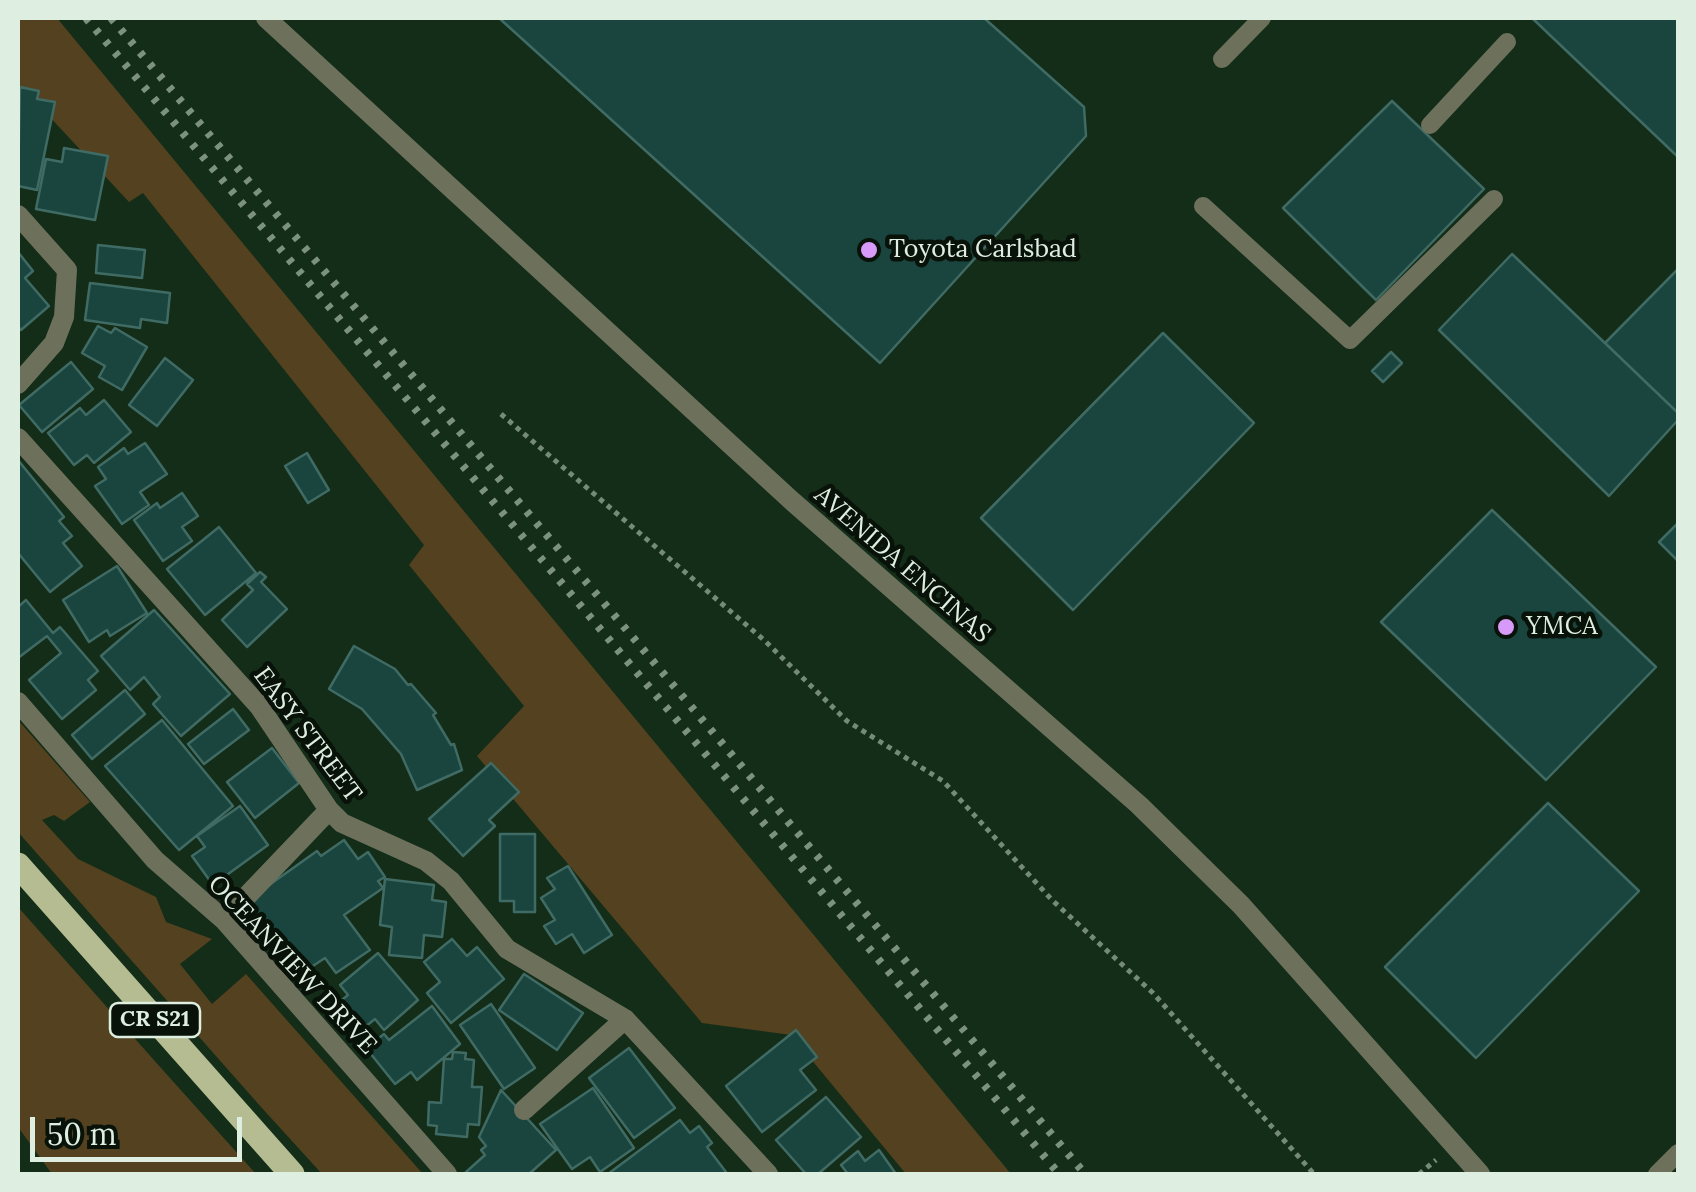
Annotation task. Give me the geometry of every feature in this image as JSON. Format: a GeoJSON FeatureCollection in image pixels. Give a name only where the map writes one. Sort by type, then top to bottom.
{"type":"FeatureCollection","features":[{"type":"Feature","properties":{"kind":"main road","name":"CR S21"},"geometry":{"type":"LineString","coordinates":[[18,865],[292,1174]]}},
{"type":"Feature","properties":{"kind":"street","name":"AVENIDA ENCINAS"},"geometry":{"type":"LineString","coordinates":[[266,18],[807,515],[1138,805],[1242,905],[1480,1174]]}},
{"type":"Feature","properties":{"kind":"street"},"geometry":{"type":"LineString","coordinates":[[18,215],[68,270],[64,317],[54,344],[18,384]]}},
{"type":"Feature","properties":{"kind":"street","name":"EASY STREET"},"geometry":{"type":"LineString","coordinates":[[18,438],[259,706],[329,810],[342,823],[426,861],[451,881],[506,949],[626,1019],[768,1174]]}},
{"type":"Feature","properties":{"kind":"street","name":"OCEANVIEW DRIVE"},"geometry":{"type":"LineString","coordinates":[[18,702],[155,860],[224,920],[447,1174]]}},
{"type":"Feature","properties":{"kind":"street"},"geometry":{"type":"LineString","coordinates":[[224,920],[329,810]]}},
{"type":"Feature","properties":{"kind":"street"},"geometry":{"type":"LineString","coordinates":[[524,1110],[626,1019]]}},
{"type":"Feature","properties":{"kind":"lane"},"geometry":{"type":"LineString","coordinates":[[1222,60],[1262,18]]}},
{"type":"Feature","properties":{"kind":"lane"},"geometry":{"type":"LineString","coordinates":[[1430,125],[1506,42]]}},
{"type":"Feature","properties":{"kind":"lane"},"geometry":{"type":"LineString","coordinates":[[1203,206],[1350,340],[1494,199]]}},
{"type":"Feature","properties":{"kind":"lane"},"geometry":{"type":"LineString","coordinates":[[1657,1174],[1678,1153]]}},
{"type":"Feature","properties":{"kind":"path"},"geometry":{"type":"LineString","coordinates":[[501,414],[750,628],[847,721],[943,782],[1052,900],[1153,993],[1314,1174]]}},
{"type":"Feature","properties":{"kind":"shaded area"},"geometry":{"type":"Polygon","coordinates":[[[18,18],[57,18],[1011,1174],[906,1174],[791,1035],[702,1023],[477,756],[524,706],[409,565],[424,545],[143,193],[129,202],[18,83],[18,18]]]}},
{"type":"Feature","properties":{"kind":"shaded area"},"geometry":{"type":"Polygon","coordinates":[[[18,720],[90,802],[64,821],[54,815],[42,820],[78,859],[156,897],[166,922],[212,939],[180,964],[212,1004],[246,974],[423,1174],[322,1174],[261,1107],[18,832],[18,720]]]}},
{"type":"Feature","properties":{"kind":"shaded area"},"geometry":{"type":"Polygon","coordinates":[[[18,907],[256,1174],[52,1174],[18,1127],[18,907]]]}},
{"type":"Feature","properties":{"kind":"building","name":"Toyota Carlsbad"},"geometry":{"type":"Polygon","coordinates":[[[499,18],[984,18],[1084,107],[1086,136],[880,363],[499,18]]]}},
{"type":"Feature","properties":{"kind":"building"},"geometry":{"type":"Polygon","coordinates":[[[1532,18],[1678,18],[1678,157],[1532,18]]]}},
{"type":"Feature","properties":{"kind":"building"},"geometry":{"type":"Polygon","coordinates":[[[20,87],[39,91],[37,99],[55,102],[37,190],[18,186],[20,87]]]}},
{"type":"Feature","properties":{"kind":"building"},"geometry":{"type":"Polygon","coordinates":[[[1392,101],[1484,189],[1376,300],[1283,208],[1392,101]]]}},
{"type":"Feature","properties":{"kind":"building"},"geometry":{"type":"Polygon","coordinates":[[[64,148],[108,156],[95,220],[36,209],[46,159],[62,162],[64,148]]]}},
{"type":"Feature","properties":{"kind":"building"},"geometry":{"type":"Polygon","coordinates":[[[98,245],[145,250],[142,278],[96,273],[98,245]]]}},
{"type":"Feature","properties":{"kind":"building"},"geometry":{"type":"Polygon","coordinates":[[[18,252],[33,271],[25,278],[49,306],[21,330],[18,326],[18,252]]]}},
{"type":"Feature","properties":{"kind":"building"},"geometry":{"type":"Polygon","coordinates":[[[1512,254],[1678,413],[1678,420],[1609,496],[1439,330],[1512,254]]]}},
{"type":"Feature","properties":{"kind":"building"},"geometry":{"type":"Polygon","coordinates":[[[1678,269],[1678,413],[1605,343],[1678,269]]]}},
{"type":"Feature","properties":{"kind":"building"},"geometry":{"type":"Polygon","coordinates":[[[90,283],[170,293],[167,323],[141,319],[140,328],[85,320],[90,283]]]}},
{"type":"Feature","properties":{"kind":"building"},"geometry":{"type":"Polygon","coordinates":[[[98,326],[111,333],[115,328],[147,347],[122,390],[99,377],[105,366],[82,353],[98,326]]]}},
{"type":"Feature","properties":{"kind":"building"},"geometry":{"type":"Polygon","coordinates":[[[1163,333],[1254,423],[1073,610],[981,518],[1163,333]]]}},
{"type":"Feature","properties":{"kind":"building"},"geometry":{"type":"Polygon","coordinates":[[[1391,352],[1402,363],[1383,382],[1372,371],[1391,352]]]}},
{"type":"Feature","properties":{"kind":"building"},"geometry":{"type":"Polygon","coordinates":[[[165,358],[193,380],[157,426],[129,405],[165,358]]]}},
{"type":"Feature","properties":{"kind":"building"},"geometry":{"type":"Polygon","coordinates":[[[71,362],[93,389],[42,432],[19,405],[71,362]]]}},
{"type":"Feature","properties":{"kind":"building"},"geometry":{"type":"Polygon","coordinates":[[[104,400],[131,432],[94,463],[87,455],[74,465],[48,433],[80,408],[86,415],[104,400]]]}},
{"type":"Feature","properties":{"kind":"building"},"geometry":{"type":"Polygon","coordinates":[[[145,443],[167,474],[140,492],[149,505],[122,524],[95,486],[106,479],[98,467],[124,448],[128,454],[145,443]]]}},
{"type":"Feature","properties":{"kind":"building"},"geometry":{"type":"Polygon","coordinates":[[[307,453],[329,490],[308,503],[285,466],[307,453]]]}},
{"type":"Feature","properties":{"kind":"building"},"geometry":{"type":"Polygon","coordinates":[[[18,460],[64,517],[59,521],[72,536],[63,543],[82,566],[50,592],[18,553],[18,460]]]}},
{"type":"Feature","properties":{"kind":"building"},"geometry":{"type":"Polygon","coordinates":[[[182,493],[198,516],[182,527],[192,541],[163,561],[134,520],[157,503],[160,508],[182,493]]]}},
{"type":"Feature","properties":{"kind":"building"},"geometry":{"type":"Polygon","coordinates":[[[1492,510],[1656,667],[1546,780],[1381,622],[1492,510]]]}},
{"type":"Feature","properties":{"kind":"building"},"geometry":{"type":"Polygon","coordinates":[[[1678,523],[1678,561],[1659,542],[1678,523]]]}},
{"type":"Feature","properties":{"kind":"building"},"geometry":{"type":"Polygon","coordinates":[[[219,527],[256,573],[205,615],[167,569],[219,527]]]}},
{"type":"Feature","properties":{"kind":"building"},"geometry":{"type":"Polygon","coordinates":[[[117,566],[147,613],[110,636],[107,630],[89,642],[63,600],[117,566]]]}},
{"type":"Feature","properties":{"kind":"building"},"geometry":{"type":"Polygon","coordinates":[[[260,572],[266,577],[261,582],[287,609],[247,647],[222,620],[253,590],[247,584],[260,572]]]}},
{"type":"Feature","properties":{"kind":"building"},"geometry":{"type":"Polygon","coordinates":[[[26,600],[53,633],[60,627],[98,671],[88,680],[96,690],[62,719],[29,680],[61,653],[47,636],[18,658],[18,607],[26,600]]]}},
{"type":"Feature","properties":{"kind":"building"},"geometry":{"type":"Polygon","coordinates":[[[154,610],[230,694],[181,736],[153,704],[160,697],[144,677],[130,690],[101,656],[154,610]]]}},
{"type":"Feature","properties":{"kind":"building"},"geometry":{"type":"Polygon","coordinates":[[[354,646],[395,669],[411,684],[436,713],[433,715],[451,745],[454,744],[462,770],[417,790],[401,754],[362,709],[329,689],[354,646]]]}},
{"type":"Feature","properties":{"kind":"building"},"geometry":{"type":"Polygon","coordinates":[[[125,690],[145,714],[92,759],[72,735],[125,690]]]}},
{"type":"Feature","properties":{"kind":"building"},"geometry":{"type":"Polygon","coordinates":[[[233,709],[249,730],[204,764],[188,744],[233,709]]]}},
{"type":"Feature","properties":{"kind":"building"},"geometry":{"type":"Polygon","coordinates":[[[162,720],[233,806],[179,850],[105,766],[162,720]]]}},
{"type":"Feature","properties":{"kind":"building"},"geometry":{"type":"Polygon","coordinates":[[[272,748],[299,783],[255,818],[227,782],[272,748]]]}},
{"type":"Feature","properties":{"kind":"building"},"geometry":{"type":"Polygon","coordinates":[[[491,763],[519,792],[489,820],[495,826],[463,856],[429,819],[491,763]]]}},
{"type":"Feature","properties":{"kind":"building"},"geometry":{"type":"Polygon","coordinates":[[[1548,803],[1639,891],[1476,1058],[1385,967],[1548,803]]]}},
{"type":"Feature","properties":{"kind":"building"},"geometry":{"type":"Polygon","coordinates":[[[240,806],[268,845],[213,885],[192,856],[205,847],[197,836],[240,806]]]}},
{"type":"Feature","properties":{"kind":"building"},"geometry":{"type":"Polygon","coordinates":[[[500,834],[535,834],[535,912],[514,912],[514,901],[500,901],[500,834]]]}},
{"type":"Feature","properties":{"kind":"building"},"geometry":{"type":"Polygon","coordinates":[[[344,840],[358,859],[368,852],[385,877],[378,881],[383,888],[344,915],[370,950],[336,973],[325,958],[296,977],[244,903],[317,851],[321,856],[344,840]]]}},
{"type":"Feature","properties":{"kind":"building"},"geometry":{"type":"Polygon","coordinates":[[[568,866],[612,935],[584,953],[572,934],[556,944],[544,926],[555,920],[541,898],[555,889],[547,878],[568,866]]]}},
{"type":"Feature","properties":{"kind":"building"},"geometry":{"type":"Polygon","coordinates":[[[385,879],[434,885],[432,900],[446,902],[442,937],[424,935],[422,958],[389,955],[392,927],[380,925],[385,879]]]}},
{"type":"Feature","properties":{"kind":"building"},"geometry":{"type":"Polygon","coordinates":[[[452,939],[467,956],[477,947],[504,979],[451,1023],[427,993],[440,982],[424,962],[452,939]]]}},
{"type":"Feature","properties":{"kind":"building"},"geometry":{"type":"Polygon","coordinates":[[[378,953],[418,1000],[384,1030],[375,1019],[355,1035],[332,1008],[348,995],[340,985],[378,953]]]}},
{"type":"Feature","properties":{"kind":"building"},"geometry":{"type":"Polygon","coordinates":[[[524,974],[583,1013],[557,1050],[499,1010],[524,974]]]}},
{"type":"Feature","properties":{"kind":"building"},"geometry":{"type":"Polygon","coordinates":[[[491,1004],[535,1068],[504,1089],[460,1025],[491,1004]]]}},
{"type":"Feature","properties":{"kind":"building"},"geometry":{"type":"Polygon","coordinates":[[[432,1006],[460,1044],[417,1080],[411,1072],[395,1084],[366,1048],[384,1034],[389,1040],[432,1006]]]}},
{"type":"Feature","properties":{"kind":"building"},"geometry":{"type":"Polygon","coordinates":[[[796,1030],[817,1057],[800,1070],[816,1090],[762,1132],[726,1086],[796,1030]]]}},
{"type":"Feature","properties":{"kind":"building"},"geometry":{"type":"Polygon","coordinates":[[[629,1048],[675,1108],[634,1138],[589,1078],[629,1048]]]}},
{"type":"Feature","properties":{"kind":"building"},"geometry":{"type":"Polygon","coordinates":[[[453,1052],[466,1053],[465,1059],[474,1060],[472,1087],[482,1087],[479,1125],[468,1124],[467,1137],[436,1134],[437,1126],[428,1125],[429,1102],[441,1103],[444,1059],[452,1059],[453,1052]]]}},
{"type":"Feature","properties":{"kind":"building"},"geometry":{"type":"Polygon","coordinates":[[[593,1088],[634,1148],[600,1172],[590,1157],[572,1169],[540,1124],[593,1088]]]}},
{"type":"Feature","properties":{"kind":"building"},"geometry":{"type":"Polygon","coordinates":[[[501,1090],[556,1150],[529,1174],[468,1174],[485,1155],[481,1150],[486,1146],[479,1137],[501,1090]]]}},
{"type":"Feature","properties":{"kind":"building"},"geometry":{"type":"Polygon","coordinates":[[[826,1097],[861,1137],[818,1174],[806,1174],[776,1140],[826,1097]]]}},
{"type":"Feature","properties":{"kind":"building"},"geometry":{"type":"Polygon","coordinates":[[[680,1120],[690,1133],[699,1126],[712,1143],[707,1147],[726,1172],[608,1174],[680,1120]]]}},
{"type":"Feature","properties":{"kind":"building"},"geometry":{"type":"Polygon","coordinates":[[[879,1150],[896,1174],[848,1174],[841,1165],[858,1151],[865,1161],[879,1150]]]}},
{"type":"Feature","properties":{"kind":"railway"},"geometry":{"type":"LineString","coordinates":[[86,18],[1059,1174]]}},
{"type":"Feature","properties":{"kind":"railway"},"geometry":{"type":"LineString","coordinates":[[111,18],[1085,1174]]}},
{"type":"Feature","properties":{"kind":"place","name":"Toyota Carlsbad"},"geometry":{"type":"Point","coordinates":[869,250]}},
{"type":"Feature","properties":{"kind":"place","name":"YMCA"},"geometry":{"type":"Point","coordinates":[1506,627]}}]}
